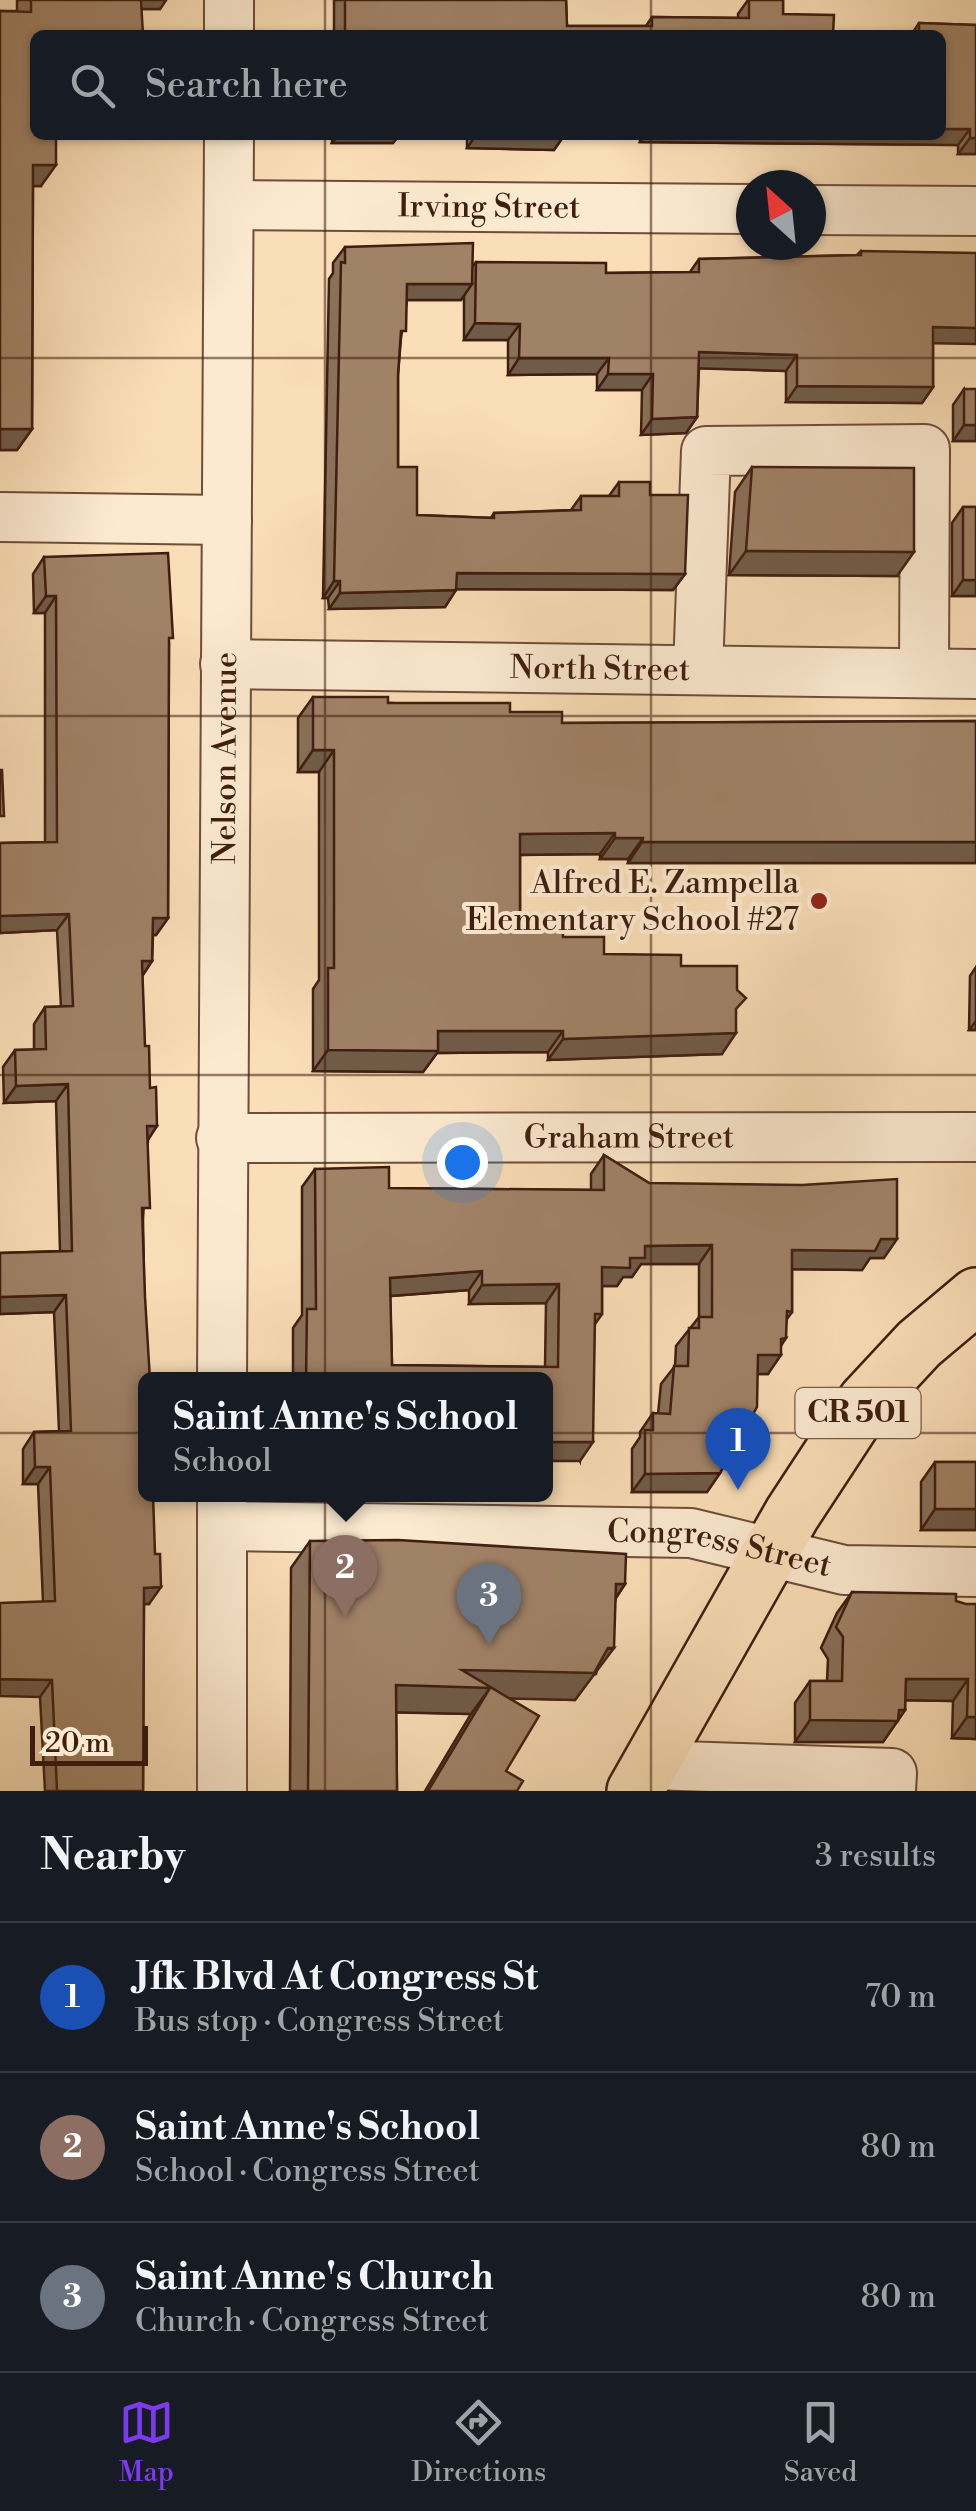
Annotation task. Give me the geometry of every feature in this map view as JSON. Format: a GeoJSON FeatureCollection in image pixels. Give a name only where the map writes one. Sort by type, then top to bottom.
{"type":"FeatureCollection","features":[{"type":"Feature","properties":{"kind":"main road","name":"CR 501"},"geometry":{"type":"LineString","coordinates":[[643,1778],[771,1554],[866,1402],[919,1344],[976,1296]]}},
{"type":"Feature","properties":{"kind":"street"},"geometry":{"type":"LineString","coordinates":[[229,0],[229,30]]}},
{"type":"Feature","properties":{"kind":"street","name":"Nelson Avenue"},"geometry":{"type":"LineString","coordinates":[[222,1372],[220,1138],[229,140]]}},
{"type":"Feature","properties":{"kind":"street","name":"Irving Street"},"geometry":{"type":"LineString","coordinates":[[229,205],[736,209]]}},
{"type":"Feature","properties":{"kind":"street"},"geometry":{"type":"LineString","coordinates":[[826,210],[976,211]]}},
{"type":"Feature","properties":{"kind":"street"},"geometry":{"type":"LineString","coordinates":[[698,670],[706,451],[925,449],[924,673]]}},
{"type":"Feature","properties":{"kind":"street"},"geometry":{"type":"LineString","coordinates":[[0,517],[228,520]]}},
{"type":"Feature","properties":{"kind":"street","name":"North Street"},"geometry":{"type":"LineString","coordinates":[[225,664],[976,674]]}},
{"type":"Feature","properties":{"kind":"street","name":"Graham Street"},"geometry":{"type":"LineString","coordinates":[[220,1138],[976,1137]]}},
{"type":"Feature","properties":{"kind":"street"},"geometry":{"type":"LineString","coordinates":[[222,1510],[222,1791]]}},
{"type":"Feature","properties":{"kind":"street","name":"Congress Street"},"geometry":{"type":"LineString","coordinates":[[222,1510],[691,1532],[844,1570],[976,1572]]}},
{"type":"Feature","properties":{"kind":"street"},"geometry":{"type":"LineString","coordinates":[[643,1778],[892,1773],[892,1791]]}},
{"type":"Feature","properties":{"kind":"building"},"geometry":{"type":"Polygon","coordinates":[[[31,0],[141,0],[143,30],[30,30],[30,140],[56,140],[56,165],[33,165],[32,429],[0,429],[0,11],[31,12],[31,0]]]}},
{"type":"Feature","properties":{"kind":"building"},"geometry":{"type":"Polygon","coordinates":[[[345,0],[566,0],[567,26],[652,26],[652,17],[749,18],[749,0],[783,0],[783,14],[834,15],[833,30],[345,30],[345,0]]]}},
{"type":"Feature","properties":{"kind":"building"},"geometry":{"type":"Polygon","coordinates":[[[919,23],[976,25],[976,138],[970,138],[970,129],[946,129],[946,30],[919,30],[919,23]]]}},
{"type":"Feature","properties":{"kind":"building"},"geometry":{"type":"Polygon","coordinates":[[[473,243],[472,284],[407,284],[406,331],[401,331],[398,375],[398,467],[417,467],[417,515],[494,518],[494,513],[581,510],[581,496],[619,496],[619,482],[650,482],[650,495],[688,495],[685,574],[457,573],[456,590],[340,593],[340,581],[334,581],[341,262],[345,263],[345,247],[473,243]]]}},
{"type":"Feature","properties":{"kind":"building"},"geometry":{"type":"Polygon","coordinates":[[[861,251],[976,253],[976,328],[933,327],[933,387],[797,386],[797,355],[699,352],[697,417],[652,419],[653,374],[608,374],[609,358],[519,358],[520,324],[475,323],[476,262],[606,263],[606,273],[699,272],[699,259],[826,260],[826,256],[861,255],[861,251]]]}},
{"type":"Feature","properties":{"kind":"building"},"geometry":{"type":"Polygon","coordinates":[[[964,389],[976,389],[976,425],[964,425],[964,389]]]}},
{"type":"Feature","properties":{"kind":"building"},"geometry":{"type":"Polygon","coordinates":[[[752,467],[914,468],[914,552],[746,551],[752,467]]]}},
{"type":"Feature","properties":{"kind":"building"},"geometry":{"type":"Polygon","coordinates":[[[963,507],[976,507],[976,580],[963,580],[963,507]]]}},
{"type":"Feature","properties":{"kind":"building"},"geometry":{"type":"Polygon","coordinates":[[[168,553],[173,638],[169,638],[168,918],[153,918],[152,961],[142,961],[145,1046],[149,1046],[150,1088],[156,1087],[157,1126],[147,1126],[150,1208],[142,1208],[150,1372],[138,1372],[138,1502],[153,1502],[161,1587],[144,1588],[143,1791],[57,1791],[52,1680],[0,1679],[0,1603],[55,1601],[50,1467],[35,1467],[34,1432],[71,1431],[66,1295],[0,1297],[0,1253],[72,1251],[68,1084],[16,1086],[15,1050],[46,1049],[45,1007],[73,1006],[69,914],[0,916],[0,843],[57,842],[56,596],[46,596],[44,557],[168,553]]]}},
{"type":"Feature","properties":{"kind":"building"},"geometry":{"type":"Polygon","coordinates":[[[313,697],[388,697],[388,703],[510,703],[510,712],[562,712],[562,723],[976,721],[976,842],[642,842],[643,838],[615,838],[615,833],[520,834],[520,928],[563,928],[563,937],[604,937],[604,954],[681,955],[681,966],[737,966],[737,990],[746,998],[736,1009],[736,1033],[563,1039],[563,1031],[438,1031],[438,1051],[328,1050],[328,968],[334,968],[334,750],[313,750],[313,697]]]}},
{"type":"Feature","properties":{"kind":"building"},"geometry":{"type":"Polygon","coordinates":[[[2,770],[4,816],[0,816],[2,770]]]}},
{"type":"Feature","properties":{"kind":"building"},"geometry":{"type":"Polygon","coordinates":[[[604,1155],[649,1183],[802,1185],[897,1179],[897,1239],[881,1239],[875,1251],[792,1250],[792,1312],[787,1311],[781,1355],[758,1355],[757,1407],[720,1473],[645,1474],[645,1430],[653,1430],[653,1413],[670,1414],[674,1366],[688,1366],[689,1328],[699,1328],[699,1317],[712,1317],[712,1245],[645,1246],[645,1258],[630,1258],[630,1268],[602,1267],[602,1314],[595,1314],[593,1442],[553,1442],[553,1372],[306,1372],[307,1309],[316,1309],[315,1169],[389,1167],[389,1188],[604,1190],[604,1155]],[[482,1271],[390,1278],[392,1365],[558,1367],[559,1284],[482,1285],[482,1271]]]}},
{"type":"Feature","properties":{"kind":"building"},"geometry":{"type":"Polygon","coordinates":[[[935,1462],[976,1462],[976,1509],[935,1509],[935,1462]]]}},
{"type":"Feature","properties":{"kind":"building"},"geometry":{"type":"Polygon","coordinates":[[[398,1540],[626,1554],[625,1584],[616,1584],[614,1648],[608,1648],[594,1673],[462,1670],[539,1716],[506,1771],[523,1781],[517,1791],[428,1791],[490,1688],[396,1685],[397,1791],[308,1791],[310,1541],[398,1540]]]}},
{"type":"Feature","properties":{"kind":"building"},"geometry":{"type":"Polygon","coordinates":[[[852,1592],[956,1594],[956,1601],[976,1604],[976,1717],[967,1717],[968,1679],[906,1679],[905,1710],[899,1710],[898,1721],[810,1720],[810,1681],[842,1681],[843,1637],[836,1627],[852,1592]]]}},
{"type":"Feature","properties":{"kind":"place","name":"Alfred E. Zampella Elementary School #27"},"geometry":{"type":"Point","coordinates":[819,901]}},
{"type":"Feature","properties":{"kind":"place","name":"Jfk Blvd At Congress St"},"geometry":{"type":"Point","coordinates":[738,1490]}},
{"type":"Feature","properties":{"kind":"place","name":"Saint Anne's School"},"geometry":{"type":"Point","coordinates":[345,1617]}},
{"type":"Feature","properties":{"kind":"place","name":"Saint Anne's Church"},"geometry":{"type":"Point","coordinates":[489,1645]}}]}
